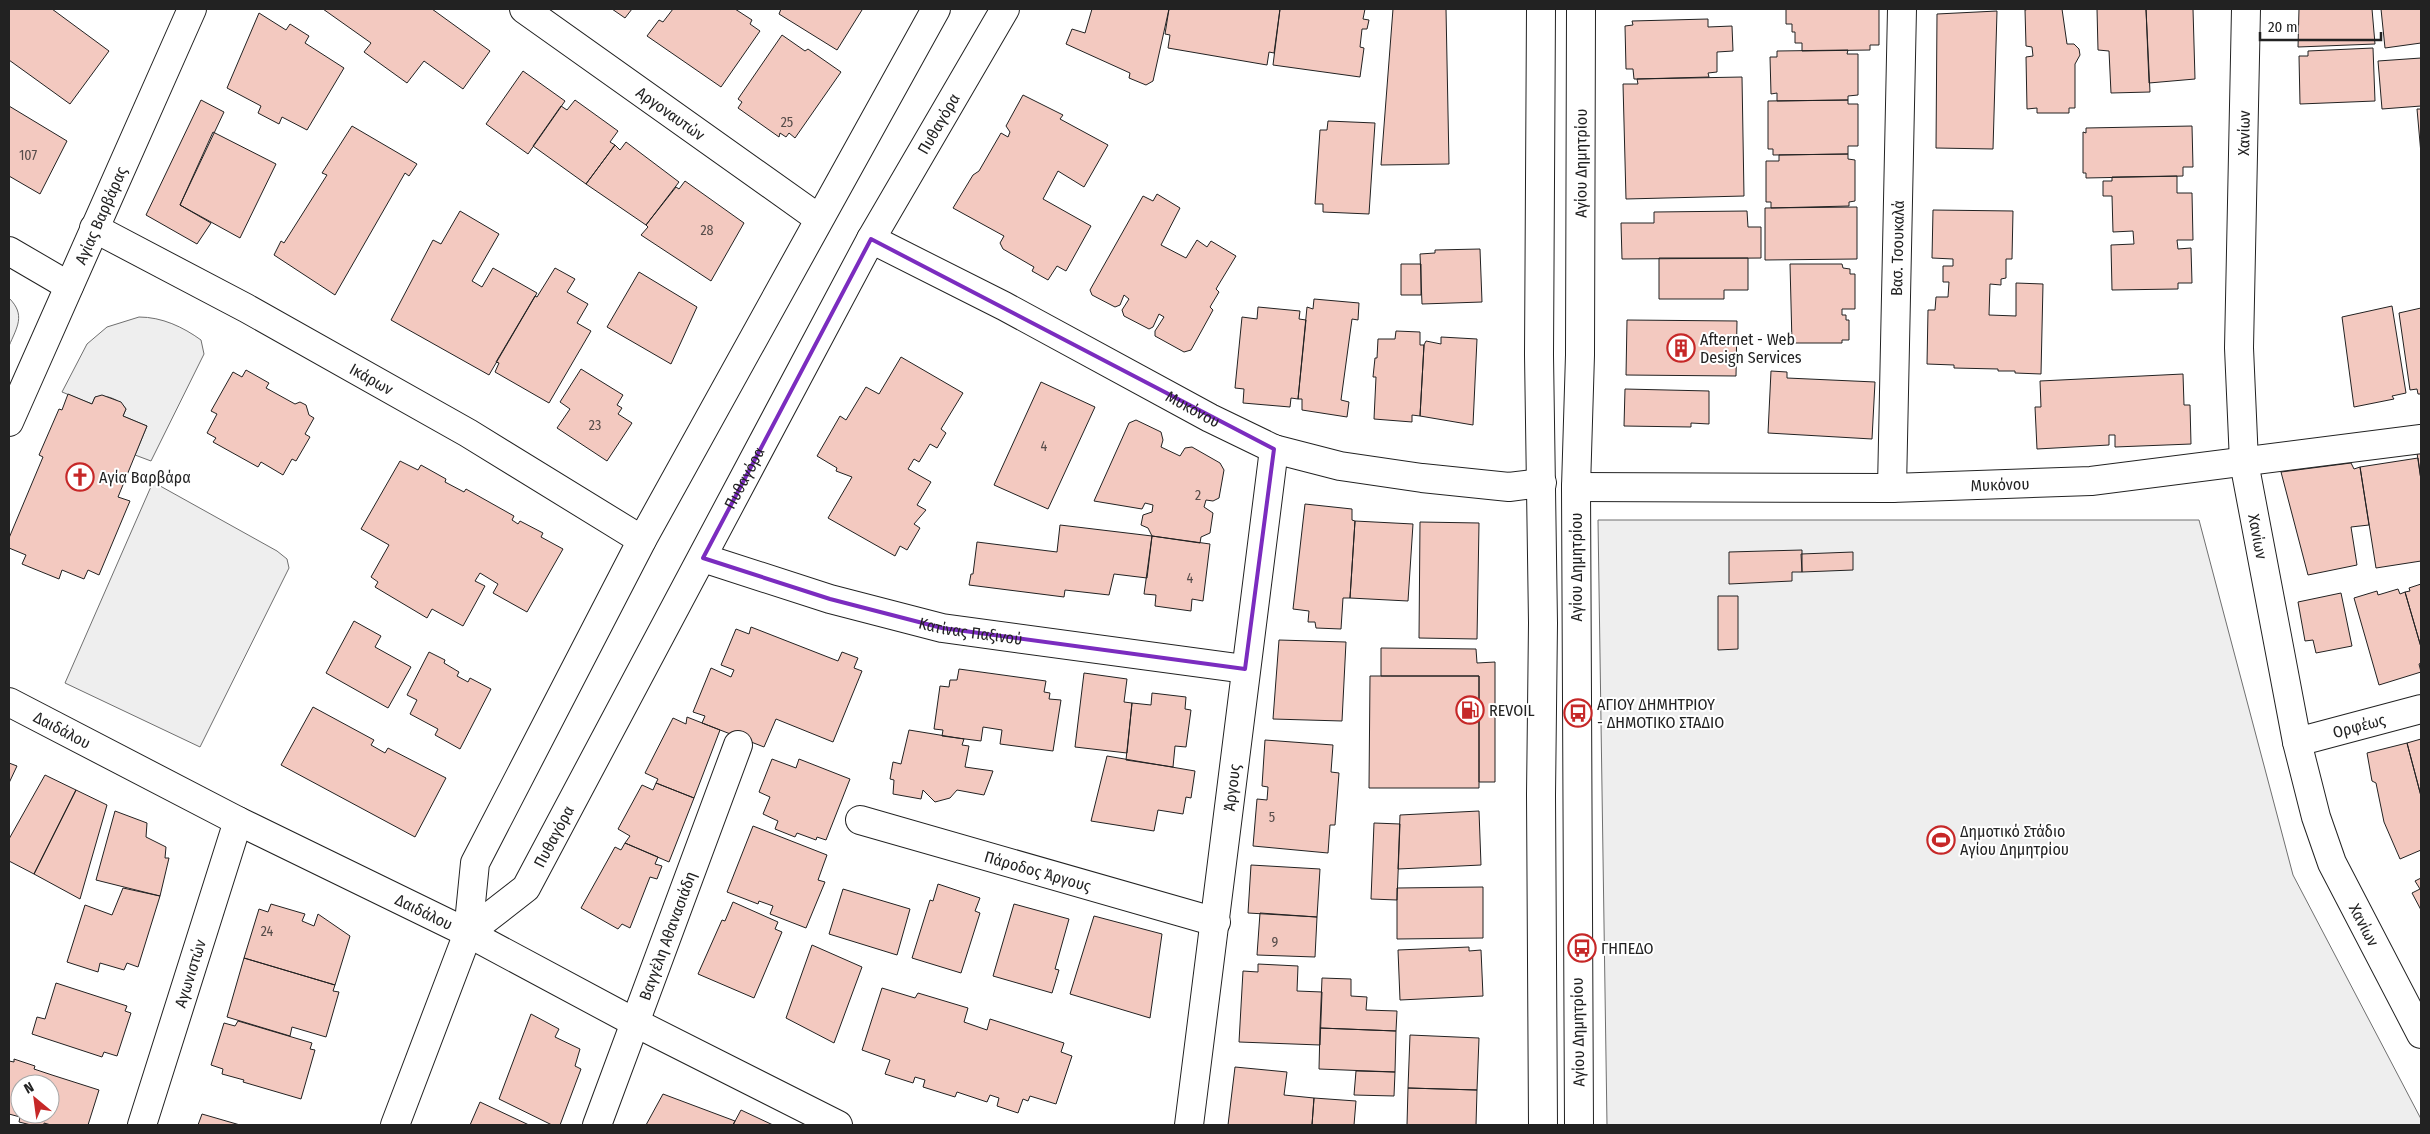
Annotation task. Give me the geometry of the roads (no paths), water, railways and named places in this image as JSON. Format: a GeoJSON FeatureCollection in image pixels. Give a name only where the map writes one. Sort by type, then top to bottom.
{"type":"FeatureCollection","features":[{"type":"Feature","properties":{"kind":"street","name":"Αγίας Βαρβάρας"},"geometry":{"type":"LineString","coordinates":[[9,422],[192,9]]}},
{"type":"Feature","properties":{"kind":"street","name":"Αργοναυτών"},"geometry":{"type":"LineString","coordinates":[[524,9],[818,218]]}},
{"type":"Feature","properties":{"kind":"street"},"geometry":{"type":"LineString","coordinates":[[395,1125],[468,933],[476,863],[642,540],[818,218],[936,9]]}},
{"type":"Feature","properties":{"kind":"street","name":"Πυθαγόρα"},"geometry":{"type":"LineString","coordinates":[[468,933],[526,888],[871,239],[1005,9]]}},
{"type":"Feature","properties":{"kind":"street","name":"Αγίου Δημητρίου"},"geometry":{"type":"LineString","coordinates":[[1541,9],[1539,355],[1542,483],[1543,1125]]}},
{"type":"Feature","properties":{"kind":"street","name":"Αγίου Δημητρίου"},"geometry":{"type":"LineString","coordinates":[[1579,1125],[1576,487],[1580,354],[1581,9]]}},
{"type":"Feature","properties":{"kind":"street","name":"Βασ. Τσουκαλά"},"geometry":{"type":"LineString","coordinates":[[1892,488],[1902,9]]}},
{"type":"Feature","properties":{"kind":"street","name":"Χανίων"},"geometry":{"type":"LineString","coordinates":[[2246,9],[2239,348],[2244,462],[2296,742],[2316,817],[2332,863],[2421,1034]]}},
{"type":"Feature","properties":{"kind":"street","name":"Ικάρων"},"geometry":{"type":"LineString","coordinates":[[94,228],[246,308],[468,433],[642,540]]}},
{"type":"Feature","properties":{"kind":"street","name":"Μυκόνου"},"geometry":{"type":"LineString","coordinates":[[871,239],[1004,306],[1210,418],[1274,449],[1340,466],[1422,478],[1509,487],[1542,483]]}},
{"type":"Feature","properties":{"kind":"street"},"geometry":{"type":"LineString","coordinates":[[9,251],[69,286]]}},
{"type":"Feature","properties":{"kind":"street","name":"Μυκόνου"},"geometry":{"type":"LineString","coordinates":[[1576,487],[1892,488],[2091,481],[2421,439]]}},
{"type":"Feature","properties":{"kind":"street","name":"Άργους"},"geometry":{"type":"LineString","coordinates":[[1189,1125],[1274,449]]}},
{"type":"Feature","properties":{"kind":"street","name":"Κατίνας Παξινού"},"geometry":{"type":"LineString","coordinates":[[703,558],[830,599],[942,628],[1245,669]]}},
{"type":"Feature","properties":{"kind":"street","name":"Δαιδάλου"},"geometry":{"type":"LineString","coordinates":[[9,702],[238,822],[468,933],[634,1022],[838,1125]]}},
{"type":"Feature","properties":{"kind":"street","name":"Ορφέως"},"geometry":{"type":"LineString","coordinates":[[2296,742],[2421,709]]}},
{"type":"Feature","properties":{"kind":"street","name":"Βαγγέλη Αθανασιάδη"},"geometry":{"type":"LineString","coordinates":[[598,1125],[634,1022],[738,745]]}},
{"type":"Feature","properties":{"kind":"street","name":"Πάροδος Άργους"},"geometry":{"type":"LineString","coordinates":[[860,820],[1216,922]]}},
{"type":"Feature","properties":{"kind":"street","name":"Αγωνιστών"},"geometry":{"type":"LineString","coordinates":[[142,1125],[238,822]]}},
{"type":"Feature","properties":{"kind":"place","name":"Afternet - Web Design Services"},"geometry":{"type":"Point","coordinates":[1681,348]}},
{"type":"Feature","properties":{"kind":"place","name":"Αγία Βαρβάρα"},"geometry":{"type":"Point","coordinates":[80,477]}},
{"type":"Feature","properties":{"kind":"place","name":"REVOIL"},"geometry":{"type":"Point","coordinates":[1470,710]}},
{"type":"Feature","properties":{"kind":"place","name":"ΑΓΙΟΥ ΔΗΜΗΤΡΙΟΥ - ΔΗΜΟΤΙΚΟ ΣΤΑΔΙΟ"},"geometry":{"type":"Point","coordinates":[1578,713]}},
{"type":"Feature","properties":{"kind":"place","name":"Δημοτικό Στάδιο Αγίου Δημητρίου"},"geometry":{"type":"Point","coordinates":[1941,840]}},
{"type":"Feature","properties":{"kind":"place","name":"ΓΗΠΕΔΟ"},"geometry":{"type":"Point","coordinates":[1582,948]}}]}
